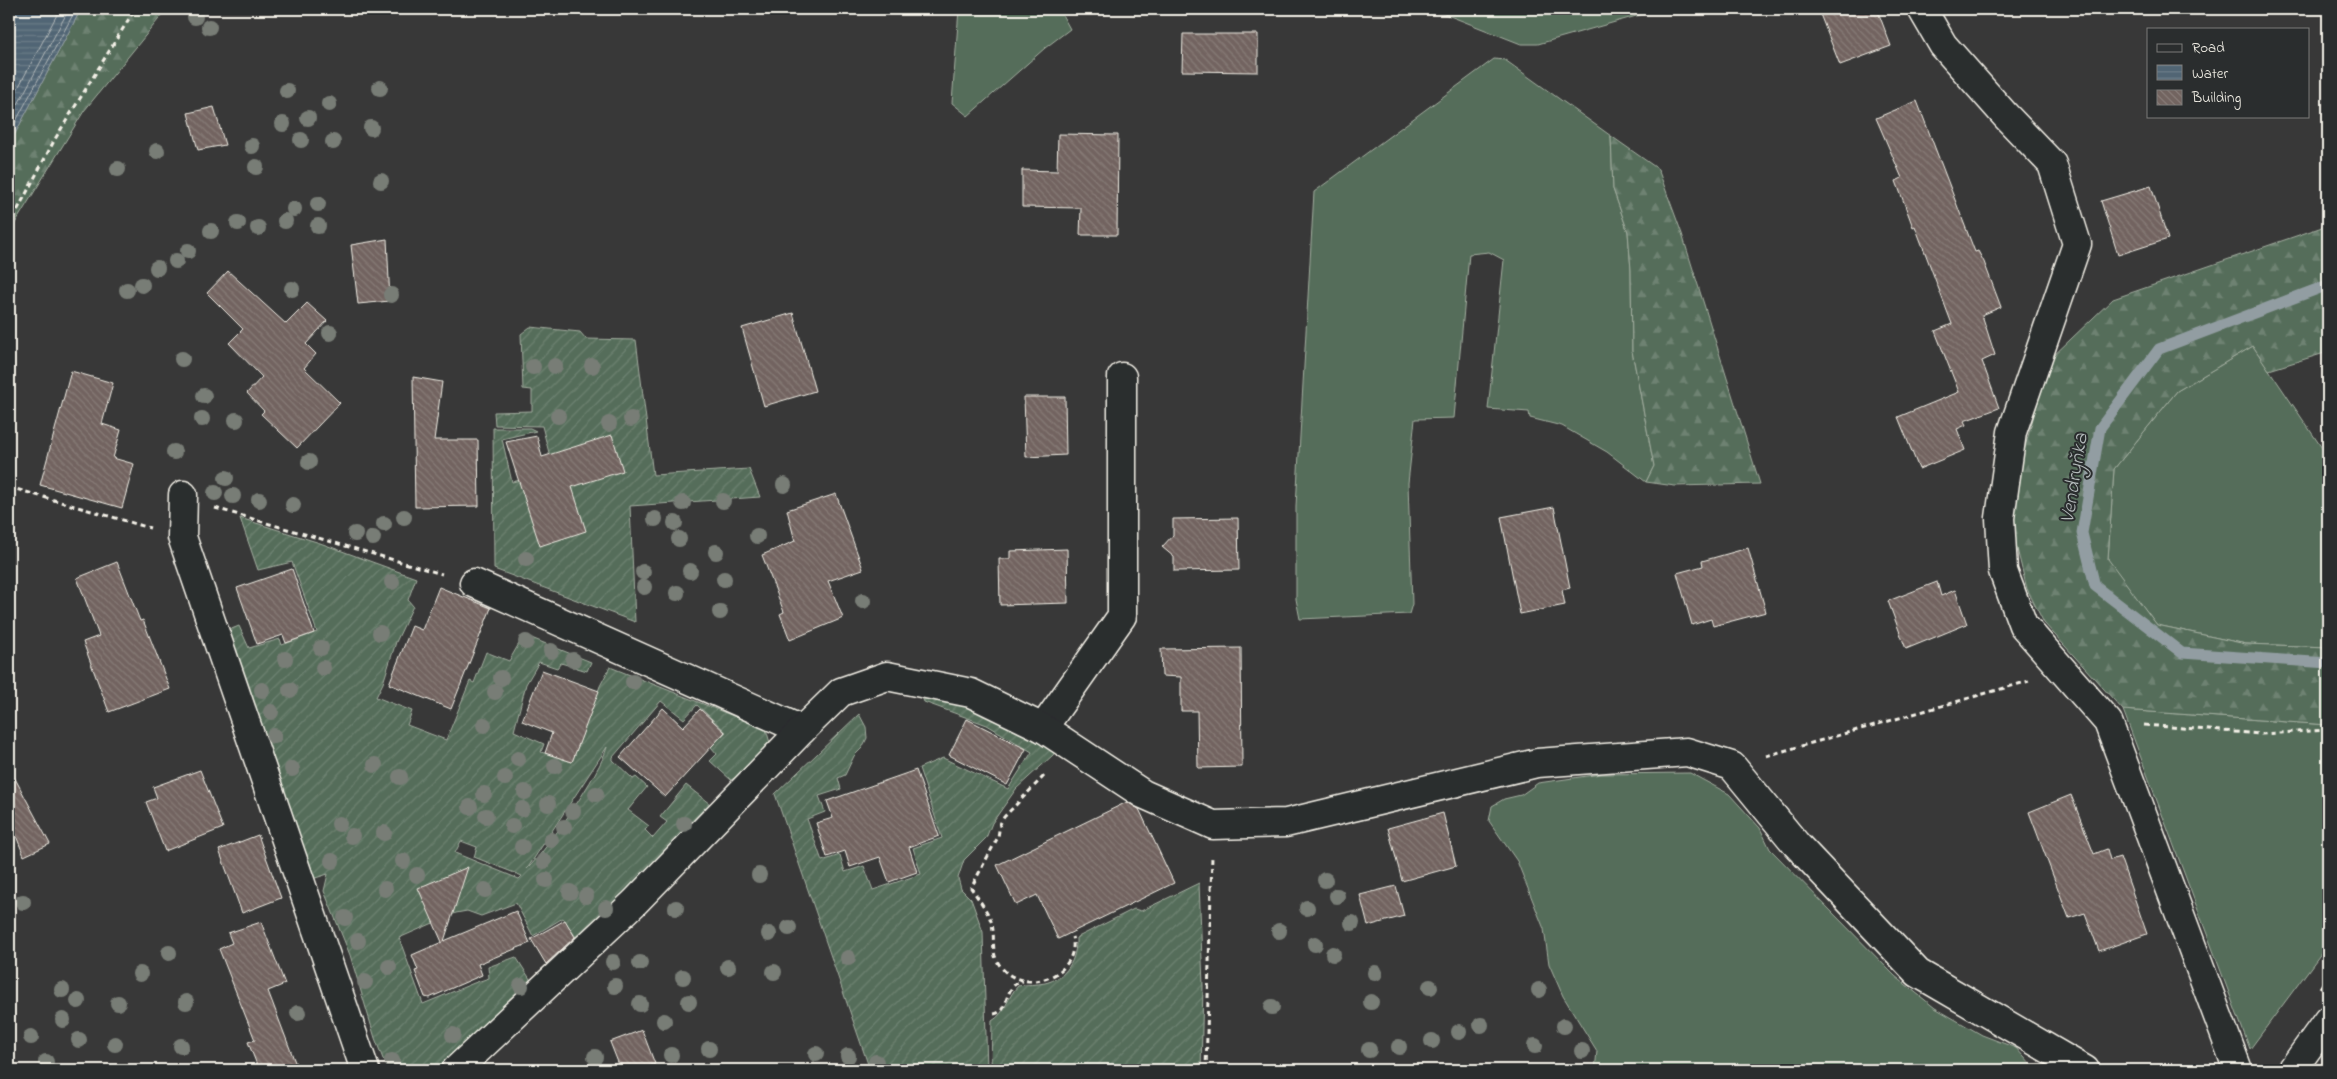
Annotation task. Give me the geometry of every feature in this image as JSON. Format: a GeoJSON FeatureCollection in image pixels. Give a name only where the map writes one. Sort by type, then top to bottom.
{"type":"FeatureCollection","features":[{"type":"Feature","properties":{"kind":"street"},"geometry":{"type":"LineString","coordinates":[[1922,9],[1943,46],[2052,164],[2077,244],[2012,432],[2000,518],[2003,571],[2023,625],[2108,722],[2238,1070]]}},
{"type":"Feature","properties":{"kind":"street"},"geometry":{"type":"LineString","coordinates":[[1043,728],[1122,616],[1122,377]]}},
{"type":"Feature","properties":{"kind":"street"},"geometry":{"type":"LineString","coordinates":[[183,494],[182,537],[365,1070]]}},
{"type":"Feature","properties":{"kind":"street"},"geometry":{"type":"LineString","coordinates":[[474,583],[802,730]]}},
{"type":"Feature","properties":{"kind":"street"},"geometry":{"type":"LineString","coordinates":[[456,1070],[634,902],[841,692],[887,676],[970,692],[1043,728],[1143,794],[1213,825],[1286,823],[1537,763],[1687,752],[1732,766],[1796,844],[1918,972],[2085,1070]]}},
{"type":"Feature","properties":{"kind":"street"},"geometry":{"type":"LineString","coordinates":[[2292,1070],[2328,1020]]}},
{"type":"Feature","properties":{"kind":"path"},"geometry":{"type":"LineString","coordinates":[[9,226],[55,139],[134,9]]}},
{"type":"Feature","properties":{"kind":"path"},"geometry":{"type":"LineString","coordinates":[[9,487],[182,537]]}},
{"type":"Feature","properties":{"kind":"path"},"geometry":{"type":"LineString","coordinates":[[183,494],[205,505],[474,583]]}},
{"type":"Feature","properties":{"kind":"path"},"geometry":{"type":"LineString","coordinates":[[1732,766],[2063,672]]}},
{"type":"Feature","properties":{"kind":"path"},"geometry":{"type":"LineString","coordinates":[[2108,722],[2261,734],[2328,730]]}},
{"type":"Feature","properties":{"kind":"path"},"geometry":{"type":"LineString","coordinates":[[1026,982],[1013,976],[1003,968],[995,955],[991,922],[971,888],[998,837],[1000,824],[1004,817],[1044,776]]}},
{"type":"Feature","properties":{"kind":"path"},"geometry":{"type":"LineString","coordinates":[[1206,1070],[1213,825]]}},
{"type":"Feature","properties":{"kind":"path"},"geometry":{"type":"LineString","coordinates":[[1014,984],[1044,980],[1061,971],[1067,965],[1072,953],[1072,937]]}},
{"type":"Feature","properties":{"kind":"path"},"geometry":{"type":"LineString","coordinates":[[994,1014],[1002,1010],[1016,980],[1013,976]]}},
{"type":"Feature","properties":{"kind":"green space"},"geometry":{"type":"Polygon","coordinates":[[[81,9],[167,9],[84,111],[9,233],[9,145],[81,9]]]}},
{"type":"Feature","properties":{"kind":"green space"},"geometry":{"type":"Polygon","coordinates":[[[959,9],[1059,9],[1070,29],[1045,48],[968,116],[952,103],[959,9]]]}},
{"type":"Feature","properties":{"kind":"green space"},"geometry":{"type":"Polygon","coordinates":[[[1432,9],[1661,9],[1538,44],[1521,44],[1432,9]]]}},
{"type":"Feature","properties":{"kind":"green space"},"geometry":{"type":"Polygon","coordinates":[[[1494,59],[1505,60],[1611,136],[1613,189],[1628,232],[1631,270],[1632,351],[1654,466],[1646,482],[1607,452],[1562,426],[1530,418],[1529,412],[1488,409],[1504,260],[1489,252],[1469,254],[1454,418],[1415,419],[1408,483],[1412,604],[1409,614],[1300,619],[1296,599],[1296,506],[1314,192],[1494,59]]]}},
{"type":"Feature","properties":{"kind":"green space"},"geometry":{"type":"Polygon","coordinates":[[[1611,136],[1658,169],[1682,234],[1760,484],[1675,486],[1646,482],[1654,466],[1632,351],[1631,270],[1628,232],[1613,189],[1611,136]]]}},
{"type":"Feature","properties":{"kind":"green space"},"geometry":{"type":"Polygon","coordinates":[[[2328,225],[2328,352],[2269,370],[2253,346],[2177,391],[2114,469],[2108,559],[2157,625],[2246,644],[2328,647],[2328,725],[2123,710],[2044,623],[2027,589],[2013,533],[2015,482],[2050,359],[2113,299],[2328,225]]]}},
{"type":"Feature","properties":{"kind":"green space"},"geometry":{"type":"Polygon","coordinates":[[[530,327],[580,332],[586,339],[636,340],[653,475],[749,469],[760,497],[630,506],[635,622],[494,569],[493,428],[530,428],[536,431],[502,439],[512,482],[554,472],[542,426],[495,425],[494,412],[532,411],[532,390],[523,389],[521,334],[530,327]]]}},
{"type":"Feature","properties":{"kind":"green space"},"geometry":{"type":"Polygon","coordinates":[[[2253,346],[2328,457],[2328,647],[2246,644],[2157,625],[2108,560],[2114,469],[2177,391],[2253,346]]]}},
{"type":"Feature","properties":{"kind":"green space"},"geometry":{"type":"Polygon","coordinates":[[[240,518],[320,543],[416,578],[408,600],[413,606],[396,642],[383,683],[376,697],[412,711],[407,725],[446,740],[470,681],[474,683],[486,652],[509,661],[524,635],[591,662],[587,671],[561,663],[557,668],[539,662],[526,684],[514,731],[544,744],[541,752],[572,762],[600,686],[610,667],[766,729],[770,743],[744,773],[731,780],[710,761],[717,754],[711,747],[726,732],[697,705],[684,719],[661,701],[613,757],[613,760],[633,779],[636,777],[647,787],[628,810],[649,826],[645,830],[653,838],[667,822],[660,817],[686,785],[715,808],[582,946],[563,918],[533,936],[516,903],[481,916],[467,911],[456,913],[399,938],[423,1004],[489,978],[488,967],[516,957],[530,979],[532,991],[436,1070],[395,1070],[383,1059],[350,955],[324,891],[328,874],[309,880],[224,632],[239,626],[249,648],[280,639],[282,645],[317,632],[292,562],[258,570],[240,518]],[[607,747],[527,869],[547,845],[584,792],[603,759],[607,747]],[[461,841],[455,853],[519,879],[522,876],[474,857],[477,847],[461,841]]]}},
{"type":"Feature","properties":{"kind":"green space"},"geometry":{"type":"Polygon","coordinates":[[[941,694],[1060,746],[1053,755],[1016,789],[992,823],[986,838],[964,860],[958,878],[961,889],[971,899],[983,932],[987,1070],[870,1070],[775,794],[859,714],[866,727],[867,738],[862,748],[854,756],[845,775],[838,778],[841,789],[819,796],[825,812],[807,819],[822,861],[840,855],[845,872],[864,866],[873,890],[921,874],[913,848],[942,838],[919,768],[943,758],[1008,789],[1032,752],[987,725],[924,702],[922,697],[941,694]]]}},
{"type":"Feature","properties":{"kind":"green space"},"geometry":{"type":"Polygon","coordinates":[[[2123,710],[2328,725],[2328,944],[2250,1049],[2123,710]]]}},
{"type":"Feature","properties":{"kind":"green space"},"geometry":{"type":"Polygon","coordinates":[[[1690,773],[1729,794],[1760,828],[1770,849],[1895,976],[1935,1008],[1982,1035],[2016,1048],[2033,1070],[1595,1070],[1597,1051],[1563,996],[1549,964],[1544,929],[1517,861],[1489,821],[1492,806],[1504,799],[1521,795],[1538,783],[1601,774],[1690,773]]]}},
{"type":"Feature","properties":{"kind":"green space"},"geometry":{"type":"Polygon","coordinates":[[[1199,883],[1203,986],[1201,1070],[991,1070],[992,1021],[1000,1014],[1018,986],[1045,983],[1059,977],[1065,972],[1072,960],[1075,953],[1076,938],[1134,909],[1141,911],[1199,883]]]}},
{"type":"Feature","properties":{"kind":"water"},"geometry":{"type":"Polygon","coordinates":[[[9,9],[81,9],[9,145],[9,9]]]}},
{"type":"Feature","properties":{"kind":"building"},"geometry":{"type":"Polygon","coordinates":[[[1818,9],[1877,9],[1891,46],[1840,65],[1818,9]]]}},
{"type":"Feature","properties":{"kind":"building"},"geometry":{"type":"Polygon","coordinates":[[[1183,34],[1258,34],[1258,72],[1182,71],[1183,34]]]}},
{"type":"Feature","properties":{"kind":"building"},"geometry":{"type":"Polygon","coordinates":[[[1917,101],[1975,252],[1978,251],[1984,262],[2001,307],[1982,315],[1995,355],[1982,361],[1999,408],[1964,421],[1966,425],[1957,429],[1965,450],[1919,469],[1898,417],[1959,392],[1935,331],[1952,324],[1896,181],[1902,178],[1876,118],[1917,101]]]}},
{"type":"Feature","properties":{"kind":"building"},"geometry":{"type":"Polygon","coordinates":[[[214,107],[225,145],[198,150],[188,113],[214,107]]]}},
{"type":"Feature","properties":{"kind":"building"},"geometry":{"type":"Polygon","coordinates":[[[1058,134],[1118,135],[1117,235],[1080,235],[1081,208],[1022,207],[1022,170],[1057,171],[1058,134]]]}},
{"type":"Feature","properties":{"kind":"building"},"geometry":{"type":"Polygon","coordinates":[[[2151,186],[2168,239],[2118,255],[2101,201],[2151,186]]]}},
{"type":"Feature","properties":{"kind":"building"},"geometry":{"type":"Polygon","coordinates":[[[387,239],[390,301],[358,304],[351,245],[387,239]]]}},
{"type":"Feature","properties":{"kind":"building"},"geometry":{"type":"Polygon","coordinates":[[[228,271],[286,324],[307,303],[327,321],[306,344],[316,354],[304,368],[340,403],[297,448],[261,414],[264,411],[247,393],[262,377],[229,343],[243,329],[207,293],[228,271]]]}},
{"type":"Feature","properties":{"kind":"building"},"geometry":{"type":"Polygon","coordinates":[[[793,313],[815,391],[764,406],[742,328],[793,313]]]}},
{"type":"Feature","properties":{"kind":"building"},"geometry":{"type":"Polygon","coordinates":[[[71,371],[113,383],[102,424],[121,430],[113,458],[134,464],[122,508],[40,485],[71,371]]]}},
{"type":"Feature","properties":{"kind":"building"},"geometry":{"type":"Polygon","coordinates":[[[413,377],[442,382],[434,440],[478,440],[479,506],[415,507],[413,377]]]}},
{"type":"Feature","properties":{"kind":"building"},"geometry":{"type":"Polygon","coordinates":[[[1024,397],[1065,397],[1066,455],[1026,457],[1024,397]]]}},
{"type":"Feature","properties":{"kind":"building"},"geometry":{"type":"Polygon","coordinates":[[[612,435],[623,471],[572,487],[586,531],[540,546],[506,442],[537,436],[542,457],[612,435]]]}},
{"type":"Feature","properties":{"kind":"building"},"geometry":{"type":"Polygon","coordinates":[[[836,494],[863,569],[828,581],[843,618],[790,640],[780,614],[784,612],[762,555],[795,541],[787,510],[836,494]]]}},
{"type":"Feature","properties":{"kind":"building"},"geometry":{"type":"Polygon","coordinates":[[[1554,507],[1570,588],[1562,590],[1565,605],[1520,614],[1501,517],[1554,507]]]}},
{"type":"Feature","properties":{"kind":"building"},"geometry":{"type":"Polygon","coordinates":[[[1238,518],[1239,570],[1174,571],[1174,557],[1162,547],[1173,535],[1173,519],[1238,518]]]}},
{"type":"Feature","properties":{"kind":"building"},"geometry":{"type":"Polygon","coordinates":[[[1748,548],[1766,612],[1713,626],[1711,619],[1692,625],[1677,573],[1703,566],[1702,561],[1748,548]]]}},
{"type":"Feature","properties":{"kind":"building"},"geometry":{"type":"Polygon","coordinates":[[[1067,549],[1068,603],[1000,605],[999,559],[1010,559],[1010,551],[1067,549]]]}},
{"type":"Feature","properties":{"kind":"building"},"geometry":{"type":"Polygon","coordinates":[[[117,562],[140,621],[143,620],[170,689],[109,712],[83,642],[99,636],[77,578],[117,562]]]}},
{"type":"Feature","properties":{"kind":"building"},"geometry":{"type":"Polygon","coordinates":[[[292,569],[314,633],[286,643],[283,635],[257,644],[237,588],[292,569]]]}},
{"type":"Feature","properties":{"kind":"building"},"geometry":{"type":"Polygon","coordinates":[[[1937,582],[1941,596],[1955,590],[1967,624],[1906,649],[1888,601],[1937,582]]]}},
{"type":"Feature","properties":{"kind":"building"},"geometry":{"type":"Polygon","coordinates":[[[439,587],[491,608],[451,709],[389,684],[412,626],[422,630],[439,587]]]}},
{"type":"Feature","properties":{"kind":"building"},"geometry":{"type":"Polygon","coordinates":[[[1241,648],[1242,767],[1198,768],[1197,711],[1181,711],[1181,677],[1162,676],[1161,649],[1241,648]]]}},
{"type":"Feature","properties":{"kind":"building"},"geometry":{"type":"Polygon","coordinates":[[[542,670],[599,691],[572,762],[545,753],[552,733],[522,721],[542,670]]]}},
{"type":"Feature","properties":{"kind":"building"},"geometry":{"type":"Polygon","coordinates":[[[663,708],[683,727],[700,709],[725,732],[665,797],[620,757],[663,708]]]}},
{"type":"Feature","properties":{"kind":"building"},"geometry":{"type":"Polygon","coordinates":[[[967,719],[1026,749],[1007,785],[949,755],[967,719]]]}},
{"type":"Feature","properties":{"kind":"building"},"geometry":{"type":"Polygon","coordinates":[[[200,770],[223,828],[165,851],[146,802],[157,798],[153,787],[200,770]]]}},
{"type":"Feature","properties":{"kind":"building"},"geometry":{"type":"Polygon","coordinates":[[[916,770],[939,836],[909,847],[917,872],[889,882],[880,857],[850,867],[845,851],[827,857],[816,823],[833,818],[827,801],[916,770]]]}},
{"type":"Feature","properties":{"kind":"building"},"geometry":{"type":"Polygon","coordinates":[[[11,771],[50,844],[24,856],[9,818],[9,772],[11,771]]]}},
{"type":"Feature","properties":{"kind":"building"},"geometry":{"type":"Polygon","coordinates":[[[2071,795],[2094,854],[2107,849],[2110,860],[2120,857],[2147,934],[2099,951],[2085,913],[2069,918],[2029,812],[2071,795]]]}},
{"type":"Feature","properties":{"kind":"building"},"geometry":{"type":"Polygon","coordinates":[[[1127,802],[1139,809],[1174,883],[1058,939],[1037,895],[1016,905],[997,865],[1127,802]]]}},
{"type":"Feature","properties":{"kind":"building"},"geometry":{"type":"Polygon","coordinates":[[[1443,813],[1456,866],[1402,881],[1388,828],[1443,813]]]}},
{"type":"Feature","properties":{"kind":"building"},"geometry":{"type":"Polygon","coordinates":[[[258,835],[281,898],[242,913],[219,850],[258,835]]]}},
{"type":"Feature","properties":{"kind":"building"},"geometry":{"type":"Polygon","coordinates":[[[468,867],[444,941],[516,911],[530,943],[478,964],[482,975],[429,998],[425,997],[415,971],[418,970],[412,955],[442,942],[418,888],[468,867]]]}},
{"type":"Feature","properties":{"kind":"building"},"geometry":{"type":"Polygon","coordinates":[[[1396,886],[1404,916],[1368,926],[1360,895],[1396,886]]]}},
{"type":"Feature","properties":{"kind":"building"},"geometry":{"type":"Polygon","coordinates":[[[565,920],[575,937],[546,964],[531,939],[565,920]]]}},
{"type":"Feature","properties":{"kind":"building"},"geometry":{"type":"Polygon","coordinates":[[[261,922],[285,984],[268,991],[298,1070],[259,1070],[248,1042],[255,1040],[219,949],[232,943],[228,933],[261,922]]]}},
{"type":"Feature","properties":{"kind":"building"},"geometry":{"type":"Polygon","coordinates":[[[642,1030],[655,1064],[638,1070],[621,1070],[610,1042],[642,1030]]]}},
{"type":"Feature","properties":{"kind":"waterway","name":"Vendryňka"},"geometry":{"type":"LineString","coordinates":[[2328,285],[2159,349],[2100,428],[2082,533],[2095,586],[2182,653],[2328,663]]}}]}
